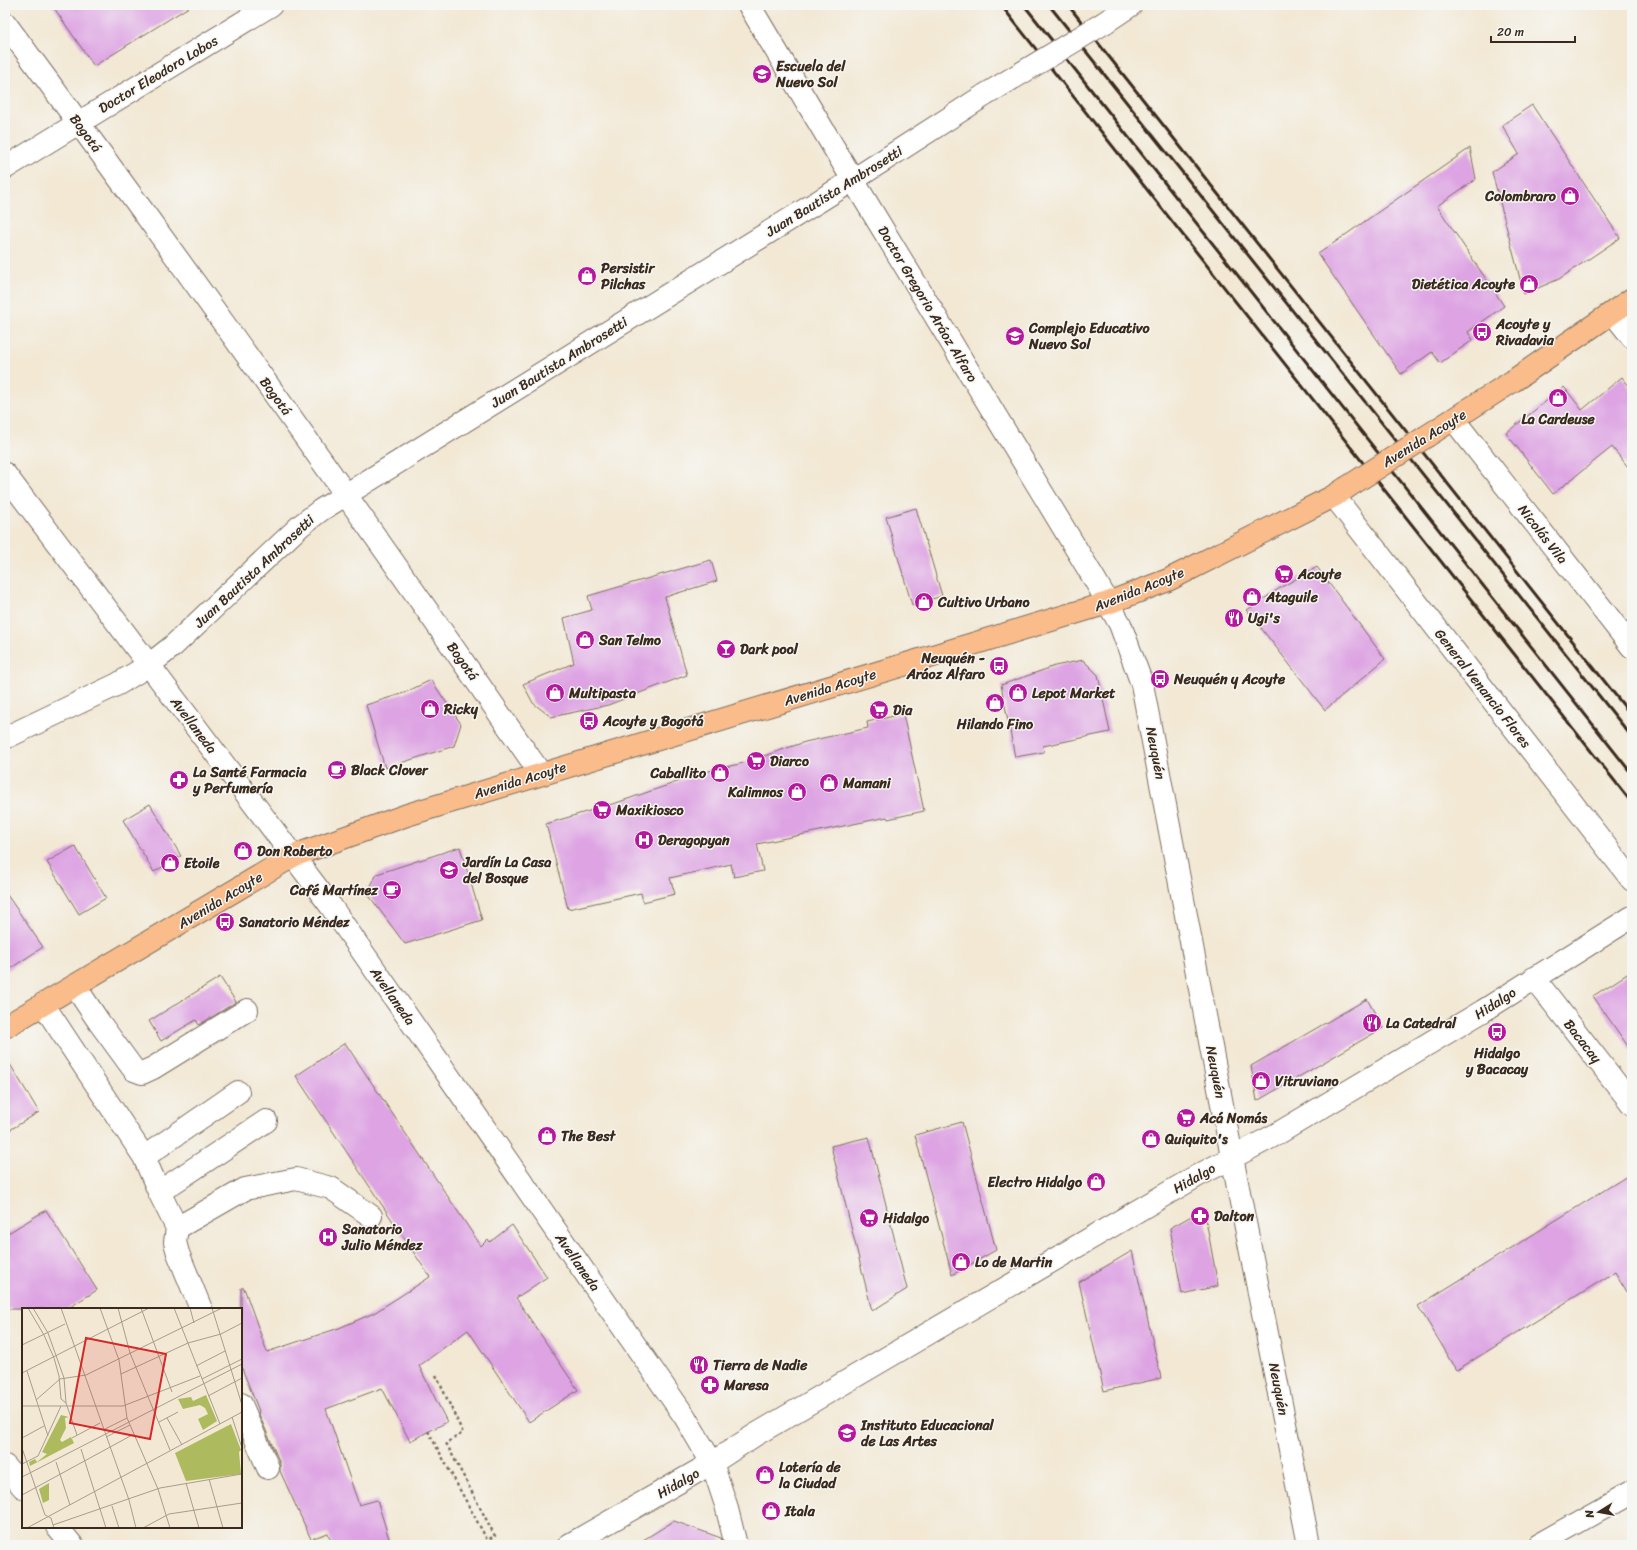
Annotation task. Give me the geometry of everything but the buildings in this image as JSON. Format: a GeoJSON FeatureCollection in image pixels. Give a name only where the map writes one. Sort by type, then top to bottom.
{"type":"FeatureCollection","features":[{"type":"Feature","properties":{"kind":"main road","name":"Avenida Acoyte"},"geometry":{"type":"LineString","coordinates":[[5,1027],[293,856],[407,815],[1108,603],[1168,580],[1340,492],[1454,420],[1632,299]]}},
{"type":"Feature","properties":{"kind":"street","name":"Doctor Eleodoro Lobos"},"geometry":{"type":"LineString","coordinates":[[5,168],[271,5]]}},
{"type":"Feature","properties":{"kind":"street","name":"Doctor Gregorio Aráoz Alfaro"},"geometry":{"type":"LineString","coordinates":[[749,5],[1108,603]]}},
{"type":"Feature","properties":{"kind":"street","name":"Juan Bautista Ambrosetti"},"geometry":{"type":"LineString","coordinates":[[5,738],[118,684],[149,665],[173,646],[300,526],[346,494],[853,180],[985,95],[1131,5]]}},
{"type":"Feature","properties":{"kind":"street","name":"Bogotá"},"geometry":{"type":"LineString","coordinates":[[5,23],[79,122],[346,494],[541,774]]}},
{"type":"Feature","properties":{"kind":"street"},"geometry":{"type":"LineString","coordinates":[[1612,313],[1632,337]]}},
{"type":"Feature","properties":{"kind":"street","name":"Nicolás Vila"},"geometry":{"type":"LineString","coordinates":[[1454,420],[1632,647]]}},
{"type":"Feature","properties":{"kind":"street","name":"Avellaneda"},"geometry":{"type":"LineString","coordinates":[[5,474],[330,905],[681,1410],[712,1463],[726,1505],[736,1545]]}},
{"type":"Feature","properties":{"kind":"street","name":"General Venancio Flores"},"geometry":{"type":"LineString","coordinates":[[1340,492],[1632,880]]}},
{"type":"Feature","properties":{"kind":"street","name":"Neuquén"},"geometry":{"type":"LineString","coordinates":[[1108,603],[1120,624],[1142,684],[1232,1157],[1310,1545]]}},
{"type":"Feature","properties":{"kind":"street","name":"Hidalgo"},"geometry":{"type":"LineString","coordinates":[[569,1545],[712,1463],[755,1435],[1197,1176],[1284,1130],[1484,1011],[1632,917]]}},
{"type":"Feature","properties":{"kind":"street","name":"Bacacay"},"geometry":{"type":"LineString","coordinates":[[1534,978],[1632,1104]]}},
{"type":"Feature","properties":{"kind":"street"},"geometry":{"type":"LineString","coordinates":[[75,986],[134,1070],[142,1073],[247,1010]]}},
{"type":"Feature","properties":{"kind":"street"},"geometry":{"type":"LineString","coordinates":[[43,1004],[144,1157],[176,1228],[175,1242],[178,1253],[201,1308]]}},
{"type":"Feature","properties":{"kind":"street"},"geometry":{"type":"LineString","coordinates":[[144,1157],[238,1092]]}},
{"type":"Feature","properties":{"kind":"street"},"geometry":{"type":"LineString","coordinates":[[159,1192],[266,1121]]}},
{"type":"Feature","properties":{"kind":"street"},"geometry":{"type":"LineString","coordinates":[[176,1228],[245,1189],[296,1179],[330,1188],[371,1216]]}},
{"type":"Feature","properties":{"kind":"street"},"geometry":{"type":"LineString","coordinates":[[242,1406],[268,1468]]}},
{"type":"Feature","properties":{"kind":"street"},"geometry":{"type":"LineString","coordinates":[[5,1466],[22,1486]]}},
{"type":"Feature","properties":{"kind":"street"},"geometry":{"type":"LineString","coordinates":[[1538,1545],[1632,1492]]}},
{"type":"Feature","properties":{"kind":"street"},"geometry":{"type":"LineString","coordinates":[[58,1528],[72,1545]]}},
{"type":"Feature","properties":{"kind":"path"},"geometry":{"type":"LineString","coordinates":[[436,1375],[463,1433],[446,1443],[495,1536],[487,1540]]}},
{"type":"Feature","properties":{"kind":"path"},"geometry":{"type":"LineString","coordinates":[[428,1432],[490,1545]]}},
{"type":"Feature","properties":{"kind":"railway"},"geometry":{"type":"LineString","coordinates":[[1001,5],[1632,803]]}},
{"type":"Feature","properties":{"kind":"railway"},"geometry":{"type":"LineString","coordinates":[[1024,5],[1632,774]]}},
{"type":"Feature","properties":{"kind":"railway"},"geometry":{"type":"LineString","coordinates":[[1049,5],[1632,737]]}},
{"type":"Feature","properties":{"kind":"railway"},"geometry":{"type":"LineString","coordinates":[[1068,5],[1632,716]]}},
{"type":"Feature","properties":{"kind":"place","name":"Escuela del Nuevo Sol"},"geometry":{"type":"Point","coordinates":[762,74]}},
{"type":"Feature","properties":{"kind":"place","name":"Colombraro"},"geometry":{"type":"Point","coordinates":[1570,196]}},
{"type":"Feature","properties":{"kind":"place","name":"Persistir Pilchas"},"geometry":{"type":"Point","coordinates":[587,276]}},
{"type":"Feature","properties":{"kind":"place","name":"Dietética Acoyte"},"geometry":{"type":"Point","coordinates":[1529,284]}},
{"type":"Feature","properties":{"kind":"place","name":"Acoyte y Rivadavia"},"geometry":{"type":"Point","coordinates":[1482,332]}},
{"type":"Feature","properties":{"kind":"place","name":"Complejo Educativo Nuevo Sol"},"geometry":{"type":"Point","coordinates":[1015,336]}},
{"type":"Feature","properties":{"kind":"place","name":"La Cardeuse"},"geometry":{"type":"Point","coordinates":[1558,398]}},
{"type":"Feature","properties":{"kind":"place","name":"Acoyte"},"geometry":{"type":"Point","coordinates":[1284,574]}},
{"type":"Feature","properties":{"kind":"place","name":"Ataguile"},"geometry":{"type":"Point","coordinates":[1252,597]}},
{"type":"Feature","properties":{"kind":"place","name":"Cultivo Urbano"},"geometry":{"type":"Point","coordinates":[924,602]}},
{"type":"Feature","properties":{"kind":"place","name":"Ugi's"},"geometry":{"type":"Point","coordinates":[1234,618]}},
{"type":"Feature","properties":{"kind":"place","name":"San Telmo"},"geometry":{"type":"Point","coordinates":[585,640]}},
{"type":"Feature","properties":{"kind":"place","name":"Dark pool"},"geometry":{"type":"Point","coordinates":[726,649]}},
{"type":"Feature","properties":{"kind":"place","name":"Neuquén - Aráoz Alfaro"},"geometry":{"type":"Point","coordinates":[999,666]}},
{"type":"Feature","properties":{"kind":"place","name":"Neuquén y Acoyte"},"geometry":{"type":"Point","coordinates":[1160,679]}},
{"type":"Feature","properties":{"kind":"place","name":"Multipasta"},"geometry":{"type":"Point","coordinates":[555,693]}},
{"type":"Feature","properties":{"kind":"place","name":"Lepot Market"},"geometry":{"type":"Point","coordinates":[1018,693]}},
{"type":"Feature","properties":{"kind":"place","name":"Hilando Fino"},"geometry":{"type":"Point","coordinates":[995,703]}},
{"type":"Feature","properties":{"kind":"place","name":"Ricky"},"geometry":{"type":"Point","coordinates":[430,709]}},
{"type":"Feature","properties":{"kind":"place","name":"Dia"},"geometry":{"type":"Point","coordinates":[879,710]}},
{"type":"Feature","properties":{"kind":"place","name":"Acoyte y Bogotá"},"geometry":{"type":"Point","coordinates":[589,721]}},
{"type":"Feature","properties":{"kind":"place","name":"Diarco"},"geometry":{"type":"Point","coordinates":[756,761]}},
{"type":"Feature","properties":{"kind":"place","name":"Black Clover"},"geometry":{"type":"Point","coordinates":[337,770]}},
{"type":"Feature","properties":{"kind":"place","name":"Caballito"},"geometry":{"type":"Point","coordinates":[720,773]}},
{"type":"Feature","properties":{"kind":"place","name":"La Santé Farmacia y Perfumería"},"geometry":{"type":"Point","coordinates":[179,780]}},
{"type":"Feature","properties":{"kind":"place","name":"Mamani"},"geometry":{"type":"Point","coordinates":[829,783]}},
{"type":"Feature","properties":{"kind":"place","name":"Kalimnos"},"geometry":{"type":"Point","coordinates":[797,792]}},
{"type":"Feature","properties":{"kind":"place","name":"Maxikiosco"},"geometry":{"type":"Point","coordinates":[602,810]}},
{"type":"Feature","properties":{"kind":"place","name":"Deragopyan"},"geometry":{"type":"Point","coordinates":[644,840]}},
{"type":"Feature","properties":{"kind":"place","name":"Don Roberto"},"geometry":{"type":"Point","coordinates":[243,851]}},
{"type":"Feature","properties":{"kind":"place","name":"Etoile"},"geometry":{"type":"Point","coordinates":[170,863]}},
{"type":"Feature","properties":{"kind":"place","name":"Jardín La Casa del Bosque"},"geometry":{"type":"Point","coordinates":[449,870]}},
{"type":"Feature","properties":{"kind":"place","name":"Café Martínez"},"geometry":{"type":"Point","coordinates":[392,890]}},
{"type":"Feature","properties":{"kind":"place","name":"Sanatorio Méndez"},"geometry":{"type":"Point","coordinates":[225,922]}},
{"type":"Feature","properties":{"kind":"place","name":"La Catedral"},"geometry":{"type":"Point","coordinates":[1372,1023]}},
{"type":"Feature","properties":{"kind":"place","name":"Hidalgo y Bacacay"},"geometry":{"type":"Point","coordinates":[1497,1032]}},
{"type":"Feature","properties":{"kind":"place","name":"Vitruviano"},"geometry":{"type":"Point","coordinates":[1261,1081]}},
{"type":"Feature","properties":{"kind":"place","name":"Acá Nomás"},"geometry":{"type":"Point","coordinates":[1186,1118]}},
{"type":"Feature","properties":{"kind":"place","name":"The Best"},"geometry":{"type":"Point","coordinates":[547,1136]}},
{"type":"Feature","properties":{"kind":"place","name":"Quiquito's"},"geometry":{"type":"Point","coordinates":[1151,1139]}},
{"type":"Feature","properties":{"kind":"place","name":"Electro Hidalgo"},"geometry":{"type":"Point","coordinates":[1096,1182]}},
{"type":"Feature","properties":{"kind":"place","name":"Dalton"},"geometry":{"type":"Point","coordinates":[1200,1216]}},
{"type":"Feature","properties":{"kind":"place","name":"Hidalgo"},"geometry":{"type":"Point","coordinates":[869,1218]}},
{"type":"Feature","properties":{"kind":"place","name":"Sanatorio Julio Méndez"},"geometry":{"type":"Point","coordinates":[328,1237]}},
{"type":"Feature","properties":{"kind":"place","name":"Lo de Martin"},"geometry":{"type":"Point","coordinates":[961,1262]}},
{"type":"Feature","properties":{"kind":"place","name":"Tierra de Nadie"},"geometry":{"type":"Point","coordinates":[699,1365]}},
{"type":"Feature","properties":{"kind":"place","name":"Maresa"},"geometry":{"type":"Point","coordinates":[710,1385]}},
{"type":"Feature","properties":{"kind":"place","name":"Instituto Educacional de Las Artes"},"geometry":{"type":"Point","coordinates":[847,1433]}},
{"type":"Feature","properties":{"kind":"place","name":"Lotería de la Ciudad"},"geometry":{"type":"Point","coordinates":[765,1475]}},
{"type":"Feature","properties":{"kind":"place","name":"Itala"},"geometry":{"type":"Point","coordinates":[771,1511]}}]}
